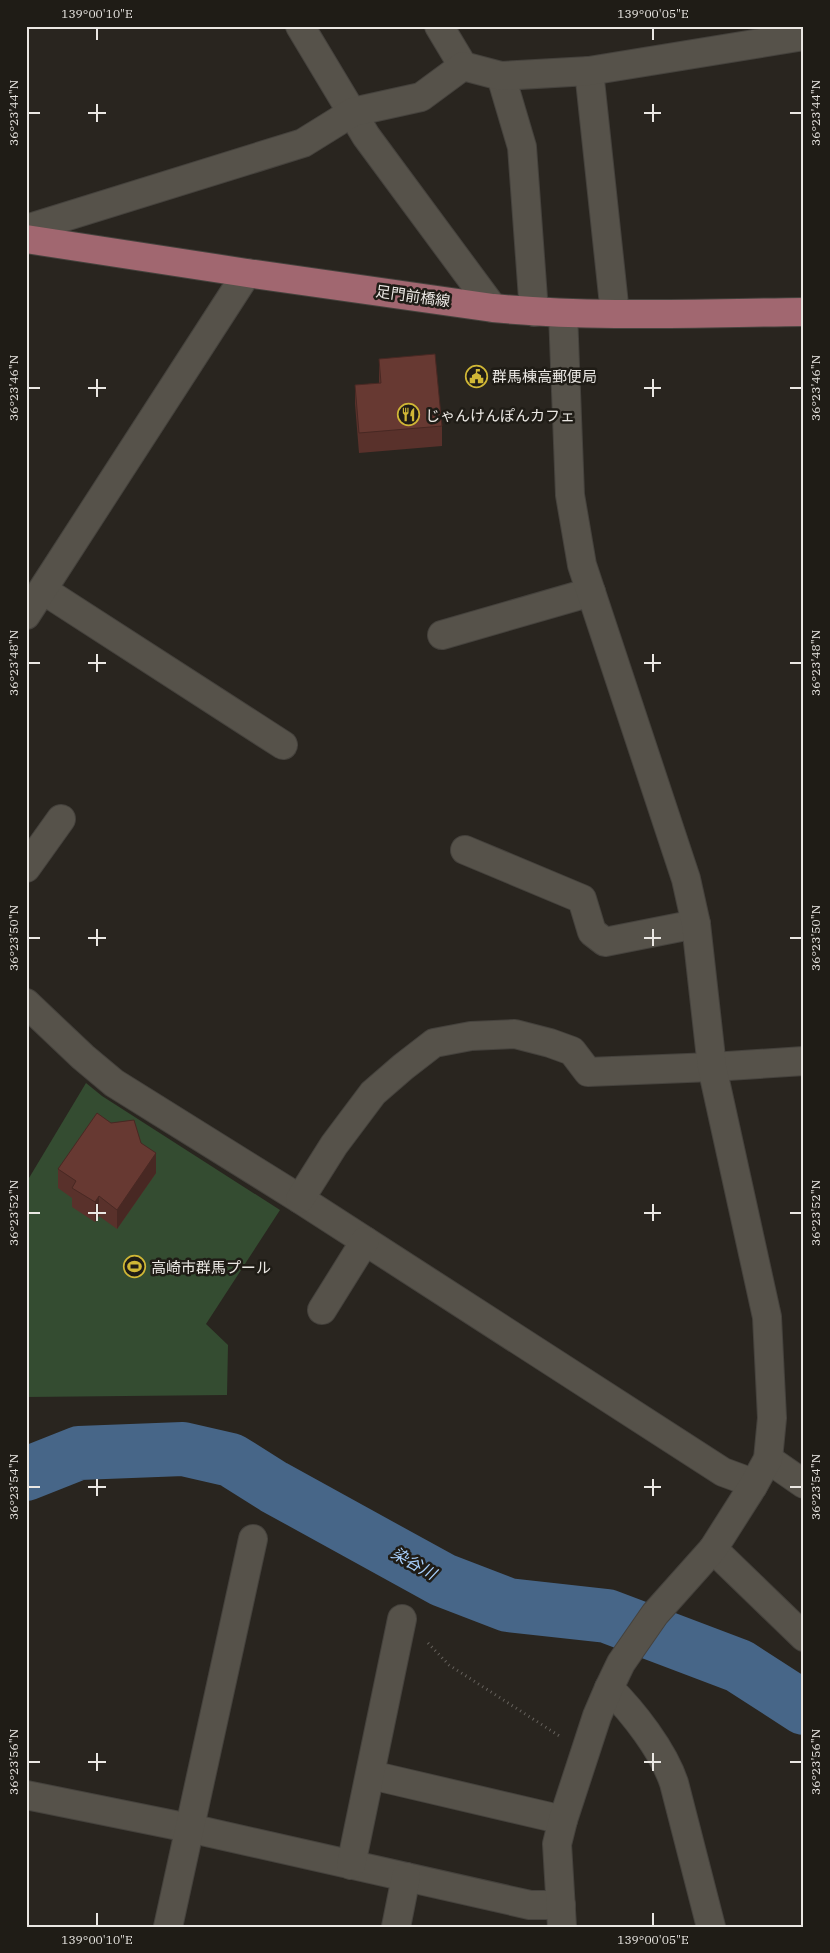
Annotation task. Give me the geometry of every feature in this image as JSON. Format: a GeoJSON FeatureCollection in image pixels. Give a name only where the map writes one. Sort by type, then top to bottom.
{"type":"FeatureCollection","features":[{"type":"Feature","properties":{"kind":"main road","name":"足門前橋線"},"geometry":{"type":"LineString","coordinates":[[26,239],[247,273],[493,308],[534,312],[615,314],[804,312]]}},
{"type":"Feature","properties":{"kind":"street"},"geometry":{"type":"LineString","coordinates":[[300,26],[366,136],[493,308]]}},
{"type":"Feature","properties":{"kind":"street"},"geometry":{"type":"LineString","coordinates":[[439,26],[463,66],[501,76],[589,71],[804,36]]}},
{"type":"Feature","properties":{"kind":"street"},"geometry":{"type":"LineString","coordinates":[[26,229],[303,143],[353,112],[420,97],[463,66]]}},
{"type":"Feature","properties":{"kind":"street"},"geometry":{"type":"LineString","coordinates":[[589,71],[615,314]]}},
{"type":"Feature","properties":{"kind":"street"},"geometry":{"type":"LineString","coordinates":[[501,76],[522,147],[534,312]]}},
{"type":"Feature","properties":{"kind":"street"},"geometry":{"type":"LineString","coordinates":[[26,615],[247,273]]}},
{"type":"Feature","properties":{"kind":"street"},"geometry":{"type":"LineString","coordinates":[[26,1795],[189,1828],[530,1905],[561,1916],[557,1844],[562,1820],[608,1688],[621,1663],[654,1614],[713,1548],[768,1459],[772,1418],[767,1316],[712,1067],[696,924],[686,879],[582,565],[570,495],[562,313]]}},
{"type":"Feature","properties":{"kind":"street"},"geometry":{"type":"LineString","coordinates":[[43,590],[283,745]]}},
{"type":"Feature","properties":{"kind":"street"},"geometry":{"type":"LineString","coordinates":[[442,635],[590,592]]}},
{"type":"Feature","properties":{"kind":"street"},"geometry":{"type":"LineString","coordinates":[[26,868],[61,819]]}},
{"type":"Feature","properties":{"kind":"street"},"geometry":{"type":"LineString","coordinates":[[464,850],[582,898],[592,932],[604,942],[696,924]]}},
{"type":"Feature","properties":{"kind":"street"},"geometry":{"type":"LineString","coordinates":[[26,1003],[83,1057],[114,1082],[300,1199],[723,1472],[742,1479],[753,1486]]}},
{"type":"Feature","properties":{"kind":"street"},"geometry":{"type":"LineString","coordinates":[[300,1199],[334,1145],[373,1093],[402,1067],[434,1044],[471,1036],[515,1034],[572,1051],[588,1072],[804,1061]]}},
{"type":"Feature","properties":{"kind":"street"},"geometry":{"type":"LineString","coordinates":[[322,1310],[365,1241]]}},
{"type":"Feature","properties":{"kind":"street"},"geometry":{"type":"LineString","coordinates":[[768,1459],[804,1484]]}},
{"type":"Feature","properties":{"kind":"street"},"geometry":{"type":"LineString","coordinates":[[168,1927],[253,1539]]}},
{"type":"Feature","properties":{"kind":"street"},"geometry":{"type":"LineString","coordinates":[[713,1548],[804,1637]]}},
{"type":"Feature","properties":{"kind":"street"},"geometry":{"type":"LineString","coordinates":[[351,1865],[402,1619]]}},
{"type":"Feature","properties":{"kind":"street"},"geometry":{"type":"LineString","coordinates":[[608,1688],[626,1704],[668,1765],[711,1927]]}},
{"type":"Feature","properties":{"kind":"street"},"geometry":{"type":"LineString","coordinates":[[371,1775],[562,1820]]}},
{"type":"Feature","properties":{"kind":"street"},"geometry":{"type":"LineString","coordinates":[[396,1927],[406,1877]]}},
{"type":"Feature","properties":{"kind":"path"},"geometry":{"type":"LineString","coordinates":[[402,1619],[449,1665],[561,1737],[586,1748]]}},
{"type":"Feature","properties":{"kind":"green space","name":"高崎市群馬プール"},"geometry":{"type":"Polygon","coordinates":[[[86,1083],[102,1096],[280,1210],[206,1324],[228,1345],[227,1395],[26,1397],[26,1183],[86,1083]]]}},
{"type":"Feature","properties":{"kind":"building"},"geometry":{"type":"Polygon","coordinates":[[[435,354],[442,426],[359,433],[355,385],[381,383],[379,359],[435,354]]]}},
{"type":"Feature","properties":{"kind":"building"},"geometry":{"type":"Polygon","coordinates":[[[97,1113],[111,1123],[134,1120],[141,1143],[156,1153],[117,1210],[99,1196],[95,1202],[72,1188],[76,1181],[58,1169],[97,1113]]]}},
{"type":"Feature","properties":{"kind":"waterway","name":"染谷川"},"geometry":{"type":"LineString","coordinates":[[26,1474],[79,1453],[183,1449],[231,1460],[274,1487],[443,1580],[508,1605],[607,1616],[739,1666],[804,1708]]}},
{"type":"Feature","properties":{"kind":"place","name":"群馬棟高郵便局"},"geometry":{"type":"Point","coordinates":[476,376]}},
{"type":"Feature","properties":{"kind":"place","name":"じゃんけんぽんカフェ"},"geometry":{"type":"Point","coordinates":[409,415]}},
{"type":"Feature","properties":{"kind":"place","name":"高崎市群馬プール"},"geometry":{"type":"Point","coordinates":[135,1267]}}]}
